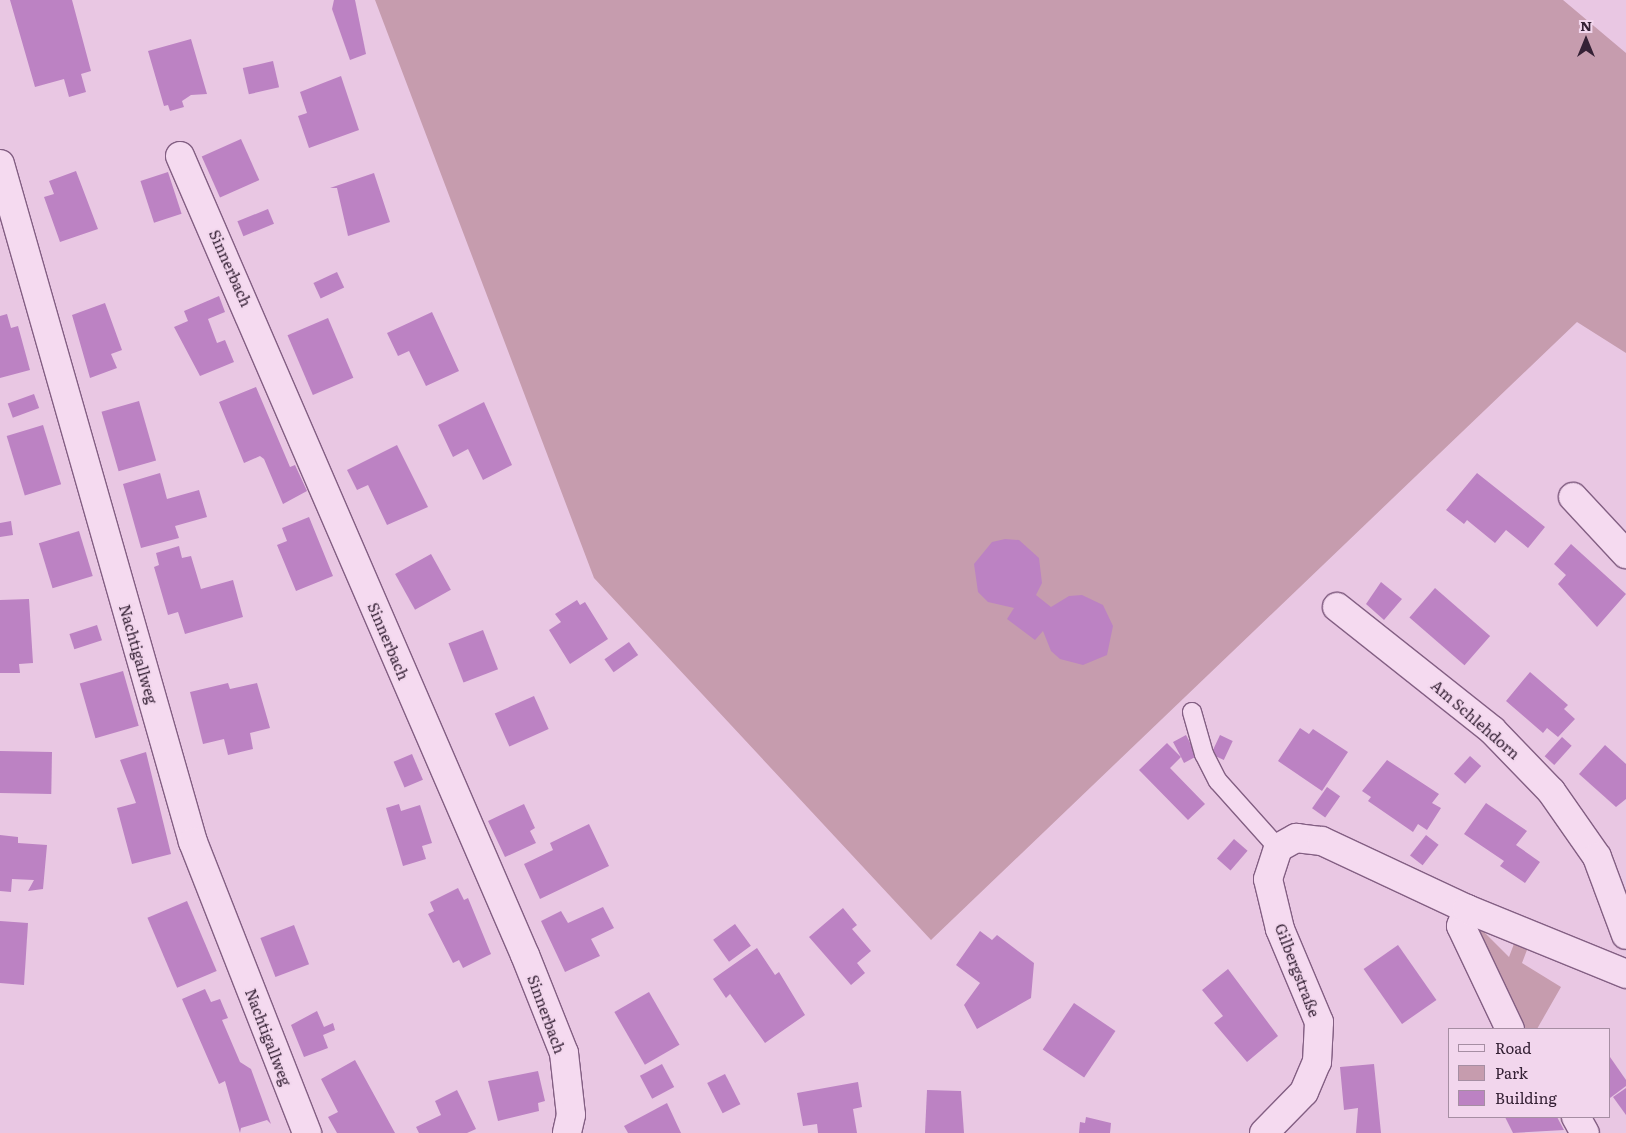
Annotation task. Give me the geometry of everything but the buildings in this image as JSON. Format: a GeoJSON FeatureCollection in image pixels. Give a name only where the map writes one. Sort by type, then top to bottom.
{"type":"FeatureCollection","features":[{"type":"Feature","properties":{"kind":"street","name":"Sinnerbach"},"geometry":{"type":"LineString","coordinates":[[180,156],[528,963],[564,1052],[571,1115],[566,1133]]}},
{"type":"Feature","properties":{"kind":"street","name":"Nachtigallweg"},"geometry":{"type":"LineString","coordinates":[[0,164],[193,842],[307,1133]]}},
{"type":"Feature","properties":{"kind":"street"},"geometry":{"type":"LineString","coordinates":[[1573,497],[1626,554]]}},
{"type":"Feature","properties":{"kind":"street","name":"Am Schlehdorn"},"geometry":{"type":"LineString","coordinates":[[1337,607],[1492,730],[1551,791],[1597,857],[1626,936],[1623,972]]}},
{"type":"Feature","properties":{"kind":"street"},"geometry":{"type":"LineString","coordinates":[[1278,848],[1296,838],[1322,841],[1467,909],[1623,972]]}},
{"type":"Feature","properties":{"kind":"street","name":"Gilbergstraße"},"geometry":{"type":"LineString","coordinates":[[1264,1133],[1304,1092],[1317,1062],[1319,1022],[1280,929],[1268,879],[1278,848]]}},
{"type":"Feature","properties":{"kind":"street"},"geometry":{"type":"LineString","coordinates":[[1467,909],[1461,926],[1510,1028]]}},
{"type":"Feature","properties":{"kind":"street"},"geometry":{"type":"LineString","coordinates":[[1577,1118],[1586,1133]]}},
{"type":"Feature","properties":{"kind":"lane"},"geometry":{"type":"LineString","coordinates":[[1192,712],[1204,754],[1218,781],[1278,848]]}},
{"type":"Feature","properties":{"kind":"green space"},"geometry":{"type":"Polygon","coordinates":[[[375,0],[1563,0],[1626,53],[1626,353],[1577,322],[931,940],[594,578],[375,0]]]}},
{"type":"Feature","properties":{"kind":"green space"},"geometry":{"type":"Polygon","coordinates":[[[1478,926],[1509,957],[1517,936],[1530,942],[1522,963],[1561,987],[1538,1028],[1515,1028],[1473,939],[1478,926]]]}}]}
